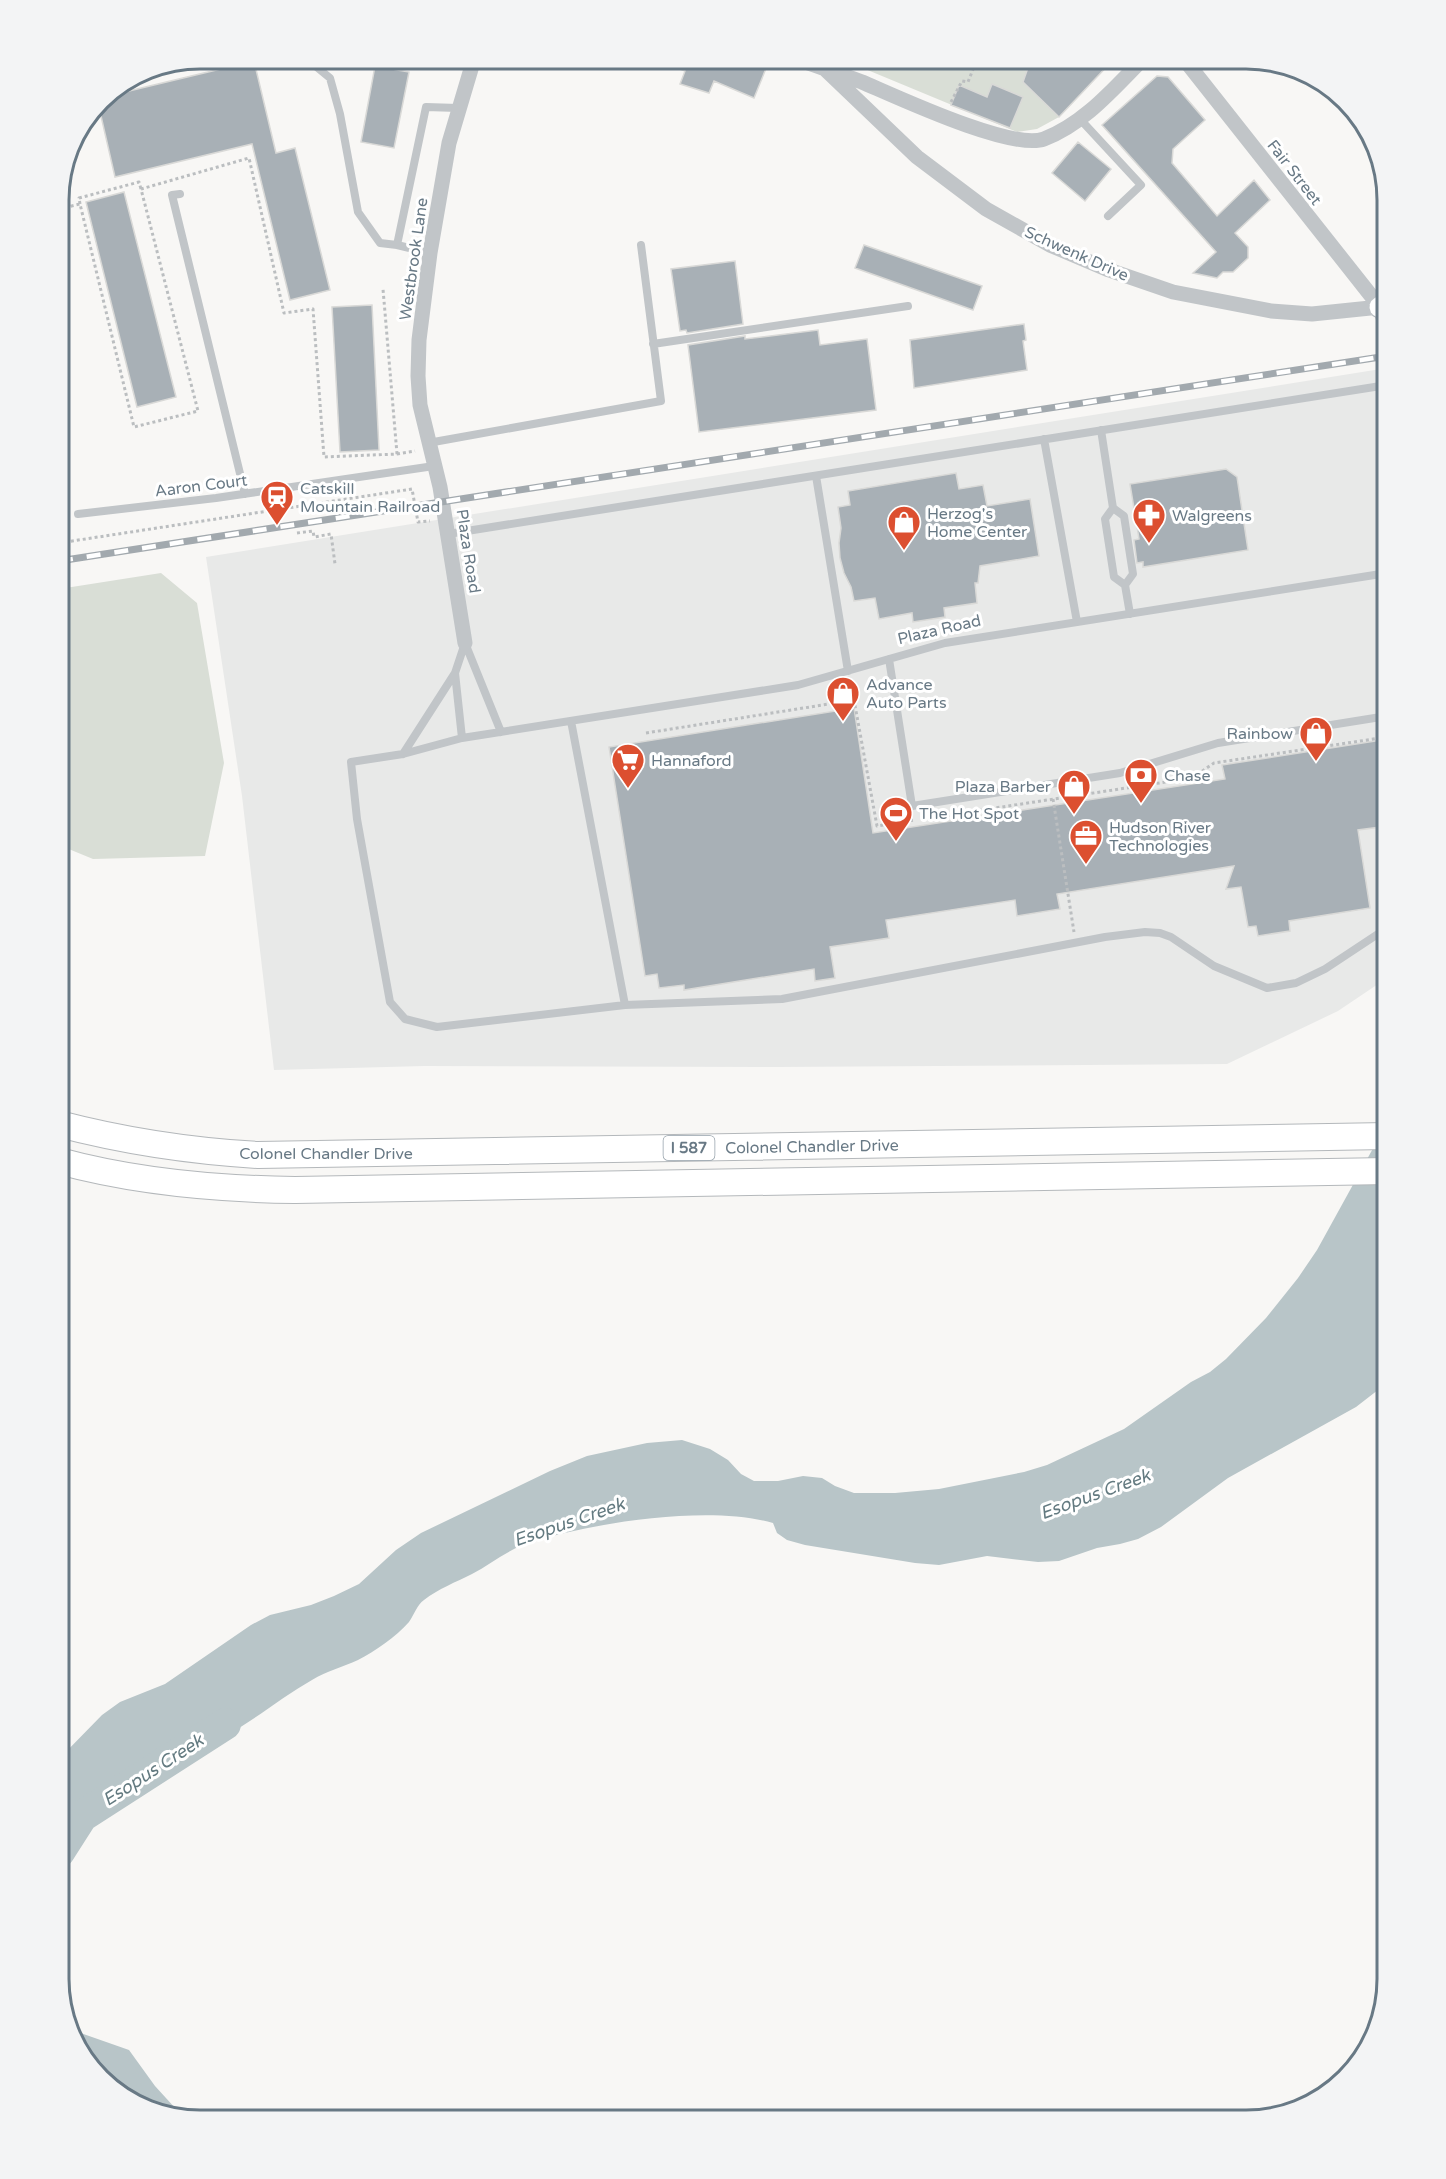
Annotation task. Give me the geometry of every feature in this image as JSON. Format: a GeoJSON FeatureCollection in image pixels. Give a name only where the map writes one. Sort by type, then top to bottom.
{"type":"FeatureCollection","features":[{"type":"Feature","properties":{"kind":"highway","name":"Colonel Chandler Drive"},"geometry":{"type":"LineString","coordinates":[[69,1126],[159,1146],[267,1155],[1377,1136]]}},
{"type":"Feature","properties":{"kind":"highway","name":"I 587"},"geometry":{"type":"LineString","coordinates":[[69,1163],[154,1181],[257,1190],[1377,1171]]}},
{"type":"Feature","properties":{"kind":"street","name":"Westbrook Lane"},"geometry":{"type":"LineString","coordinates":[[434,466],[420,405],[419,340],[430,253],[449,143],[470,69]]}},
{"type":"Feature","properties":{"kind":"street"},"geometry":{"type":"LineString","coordinates":[[826,70],[954,121],[1014,140],[1031,142],[1044,139],[1079,118],[1099,103],[1133,69]]}},
{"type":"Feature","properties":{"kind":"street","name":"Fair Street"},"geometry":{"type":"LineString","coordinates":[[1192,69],[1377,296]]}},
{"type":"Feature","properties":{"kind":"street","name":"Schwenk Drive"},"geometry":{"type":"LineString","coordinates":[[826,70],[917,157],[986,209],[1050,245],[1173,292],[1236,305],[1312,314],[1377,307]]}},
{"type":"Feature","properties":{"kind":"street","name":"Plaza Road"},"geometry":{"type":"LineString","coordinates":[[434,466],[447,526],[465,643]]}},
{"type":"Feature","properties":{"kind":"lane"},"geometry":{"type":"LineString","coordinates":[[319,69],[330,78],[340,114],[358,212],[380,243],[430,253]]}},
{"type":"Feature","properties":{"kind":"lane"},"geometry":{"type":"LineString","coordinates":[[397,245],[426,106],[458,108]]}},
{"type":"Feature","properties":{"kind":"lane"},"geometry":{"type":"LineString","coordinates":[[1079,118],[1141,185],[1108,216]]}},
{"type":"Feature","properties":{"kind":"lane"},"geometry":{"type":"LineString","coordinates":[[180,194],[172,195],[245,494]]}},
{"type":"Feature","properties":{"kind":"lane"},"geometry":{"type":"LineString","coordinates":[[428,443],[661,401],[641,245]]}},
{"type":"Feature","properties":{"kind":"lane"},"geometry":{"type":"LineString","coordinates":[[653,344],[908,306]]}},
{"type":"Feature","properties":{"kind":"lane"},"geometry":{"type":"LineString","coordinates":[[447,526],[816,476],[1377,387]]}},
{"type":"Feature","properties":{"kind":"lane"},"geometry":{"type":"LineString","coordinates":[[1101,430],[1113,508],[1105,519],[1114,577],[1125,585],[1130,614]]}},
{"type":"Feature","properties":{"kind":"lane"},"geometry":{"type":"LineString","coordinates":[[1044,439],[1077,622]]}},
{"type":"Feature","properties":{"kind":"lane","name":"Aaron Court"},"geometry":{"type":"LineString","coordinates":[[78,514],[245,494],[434,466]]}},
{"type":"Feature","properties":{"kind":"lane"},"geometry":{"type":"LineString","coordinates":[[816,476],[848,671]]}},
{"type":"Feature","properties":{"kind":"lane"},"geometry":{"type":"LineString","coordinates":[[1113,508],[1124,516],[1133,574],[1125,585]]}},
{"type":"Feature","properties":{"kind":"lane","name":"Plaza Road"},"geometry":{"type":"LineString","coordinates":[[465,643],[455,673],[462,738],[798,685],[945,643],[1377,575]]}},
{"type":"Feature","properties":{"kind":"lane","name":"Plaza Road"},"geometry":{"type":"LineString","coordinates":[[465,643],[501,732]]}},
{"type":"Feature","properties":{"kind":"lane"},"geometry":{"type":"LineString","coordinates":[[889,659],[912,806],[1120,773],[1218,743],[1377,718]]}},
{"type":"Feature","properties":{"kind":"lane"},"geometry":{"type":"LineString","coordinates":[[403,754],[455,673]]}},
{"type":"Feature","properties":{"kind":"lane"},"geometry":{"type":"LineString","coordinates":[[572,721],[625,1005]]}},
{"type":"Feature","properties":{"kind":"lane"},"geometry":{"type":"LineString","coordinates":[[462,738],[403,754],[351,762],[357,819],[390,1002],[405,1019],[437,1027],[625,1005],[782,999],[1076,942],[1145,932],[1160,933],[1171,937],[1214,966],[1267,988],[1296,983],[1325,969],[1377,935]]}},
{"type":"Feature","properties":{"kind":"path"},"geometry":{"type":"LineString","coordinates":[[951,105],[962,81],[968,82],[973,69]]}},
{"type":"Feature","properties":{"kind":"path"},"geometry":{"type":"LineString","coordinates":[[141,189],[249,158],[284,313],[313,309],[324,457],[397,453],[383,290]]}},
{"type":"Feature","properties":{"kind":"path"},"geometry":{"type":"LineString","coordinates":[[139,182],[198,411],[134,427],[80,204],[79,198],[139,182]]}},
{"type":"Feature","properties":{"kind":"path"},"geometry":{"type":"LineString","coordinates":[[69,207],[80,204]]}},
{"type":"Feature","properties":{"kind":"path"},"geometry":{"type":"LineString","coordinates":[[69,541],[412,489],[418,522],[447,526]]}},
{"type":"Feature","properties":{"kind":"path"},"geometry":{"type":"LineString","coordinates":[[297,533],[313,531],[314,537],[331,534],[335,564]]}},
{"type":"Feature","properties":{"kind":"path"},"geometry":{"type":"LineString","coordinates":[[646,733],[854,699],[877,826],[924,819]]}},
{"type":"Feature","properties":{"kind":"path"},"geometry":{"type":"LineString","coordinates":[[947,815],[1192,778],[1214,763],[1377,739]]}},
{"type":"Feature","properties":{"kind":"path"},"geometry":{"type":"LineString","coordinates":[[1053,799],[1076,942]]}},
{"type":"Feature","properties":{"kind":"shaded area"},"geometry":{"type":"Polygon","coordinates":[[[865,69],[1028,69],[1023,82],[1059,117],[1037,129],[1017,132],[865,69]]]}},
{"type":"Feature","properties":{"kind":"shaded area"},"geometry":{"type":"Polygon","coordinates":[[[1377,370],[1377,985],[1338,1011],[1227,1064],[777,1067],[424,1066],[274,1070],[242,796],[206,557],[1377,370]]]}},
{"type":"Feature","properties":{"kind":"shaded area"},"geometry":{"type":"Polygon","coordinates":[[[161,573],[197,603],[224,763],[205,856],[93,859],[69,849],[69,587],[161,573]]]}},
{"type":"Feature","properties":{"kind":"water"},"geometry":{"type":"Polygon","coordinates":[[[1377,1141],[1377,1391],[1356,1407],[1228,1478],[1161,1527],[1138,1539],[1097,1548],[1059,1561],[1038,1562],[987,1556],[939,1565],[805,1545],[787,1540],[777,1533],[773,1523],[716,1515],[613,1523],[549,1537],[510,1551],[429,1596],[419,1605],[409,1622],[385,1643],[352,1663],[312,1680],[225,1736],[172,1752],[146,1766],[114,1795],[101,1811],[69,1865],[69,1749],[102,1715],[120,1702],[165,1684],[251,1625],[270,1615],[311,1605],[359,1584],[396,1550],[421,1533],[550,1471],[587,1456],[647,1443],[682,1440],[710,1449],[728,1460],[741,1474],[754,1481],[778,1481],[803,1476],[822,1478],[854,1493],[895,1493],[939,1489],[1024,1472],[1047,1465],[1124,1429],[1191,1382],[1210,1372],[1266,1318],[1317,1250],[1377,1141]]]}},
{"type":"Feature","properties":{"kind":"water"},"geometry":{"type":"Polygon","coordinates":[[[81,2033],[129,2050],[155,2086],[174,2107],[150,2100],[120,2083],[96,2059],[81,2033]]]}},
{"type":"Feature","properties":{"kind":"building"},"geometry":{"type":"Polygon","coordinates":[[[221,69],[256,69],[276,153],[295,148],[330,290],[290,300],[252,144],[115,177],[101,115],[126,92],[221,69]]]}},
{"type":"Feature","properties":{"kind":"building"},"geometry":{"type":"Polygon","coordinates":[[[374,69],[409,72],[394,148],[361,142],[374,69]]]}},
{"type":"Feature","properties":{"kind":"building"},"geometry":{"type":"Polygon","coordinates":[[[680,69],[766,69],[754,98],[714,81],[709,93],[680,84],[685,71],[680,69]]]}},
{"type":"Feature","properties":{"kind":"building"},"geometry":{"type":"Polygon","coordinates":[[[1028,69],[1105,69],[1059,117],[1023,82],[1028,69]]]}},
{"type":"Feature","properties":{"kind":"building"},"geometry":{"type":"Polygon","coordinates":[[[1157,76],[1168,77],[1205,120],[1173,149],[1172,163],[1217,216],[1254,180],[1270,200],[1235,233],[1248,247],[1248,258],[1233,272],[1223,272],[1217,278],[1193,273],[1216,252],[1102,125],[1157,76]]]}},
{"type":"Feature","properties":{"kind":"building"},"geometry":{"type":"Polygon","coordinates":[[[992,84],[1023,97],[1010,128],[951,105],[959,85],[987,97],[992,84]]]}},
{"type":"Feature","properties":{"kind":"building"},"geometry":{"type":"Polygon","coordinates":[[[1078,142],[1111,169],[1085,201],[1052,173],[1078,142]]]}},
{"type":"Feature","properties":{"kind":"building"},"geometry":{"type":"Polygon","coordinates":[[[124,192],[176,397],[137,407],[86,202],[124,192]]]}},
{"type":"Feature","properties":{"kind":"building"},"geometry":{"type":"Polygon","coordinates":[[[864,245],[982,286],[973,310],[855,268],[864,245]]]}},
{"type":"Feature","properties":{"kind":"building"},"geometry":{"type":"Polygon","coordinates":[[[735,261],[743,324],[687,333],[686,330],[680,331],[671,269],[735,261]]]}},
{"type":"Feature","properties":{"kind":"building"},"geometry":{"type":"Polygon","coordinates":[[[372,305],[379,450],[340,452],[332,307],[372,305]]]}},
{"type":"Feature","properties":{"kind":"building"},"geometry":{"type":"Polygon","coordinates":[[[1024,324],[1026,340],[1023,341],[1027,370],[914,388],[910,340],[1024,324]]]}},
{"type":"Feature","properties":{"kind":"building"},"geometry":{"type":"Polygon","coordinates":[[[818,330],[820,345],[867,339],[876,410],[699,432],[688,345],[745,336],[745,339],[818,330]]]}},
{"type":"Feature","properties":{"kind":"building","name":"Walgreens"},"geometry":{"type":"Polygon","coordinates":[[[1226,469],[1237,477],[1248,550],[1143,567],[1143,562],[1137,563],[1134,540],[1139,539],[1130,484],[1226,469]]]}},
{"type":"Feature","properties":{"kind":"building","name":"Herzog's Home Center"},"geometry":{"type":"Polygon","coordinates":[[[956,473],[959,489],[983,485],[987,506],[1030,499],[1039,556],[980,566],[978,583],[975,583],[977,603],[944,608],[945,617],[913,622],[912,613],[879,619],[875,598],[854,601],[840,558],[841,528],[838,507],[850,505],[848,491],[956,473]]]}},
{"type":"Feature","properties":{"kind":"building"},"geometry":{"type":"Polygon","coordinates":[[[854,708],[873,833],[1225,779],[1222,765],[1377,741],[1377,827],[1358,830],[1370,908],[1289,921],[1290,931],[1258,936],[1256,926],[1248,927],[1241,887],[1226,889],[1234,866],[1057,894],[1060,909],[1017,916],[1015,900],[886,920],[889,938],[830,947],[835,978],[815,981],[814,969],[684,990],[684,985],[659,988],[657,974],[645,976],[609,747],[854,708]]]}},
{"type":"Feature","properties":{"kind":"waterway","name":"Esopus Creek"},"geometry":{"type":"LineString","coordinates":[[69,1836],[82,1816],[225,1724]]}},
{"type":"Feature","properties":{"kind":"railway"},"geometry":{"type":"LineString","coordinates":[[69,559],[1377,358]]}},
{"type":"Feature","properties":{"kind":"place","name":"Catskill Mountain Railroad"},"geometry":{"type":"Point","coordinates":[277,526]}},
{"type":"Feature","properties":{"kind":"place","name":"Walgreens"},"geometry":{"type":"Point","coordinates":[1149,544]}},
{"type":"Feature","properties":{"kind":"place","name":"Herzog's Home Center"},"geometry":{"type":"Point","coordinates":[904,551]}},
{"type":"Feature","properties":{"kind":"place","name":"Advance Auto Parts"},"geometry":{"type":"Point","coordinates":[843,722]}},
{"type":"Feature","properties":{"kind":"place","name":"Rainbow"},"geometry":{"type":"Point","coordinates":[1316,762]}},
{"type":"Feature","properties":{"kind":"place","name":"Hannaford"},"geometry":{"type":"Point","coordinates":[628,789]}},
{"type":"Feature","properties":{"kind":"place","name":"Chase"},"geometry":{"type":"Point","coordinates":[1141,804]}},
{"type":"Feature","properties":{"kind":"place","name":"Plaza Barber"},"geometry":{"type":"Point","coordinates":[1074,815]}},
{"type":"Feature","properties":{"kind":"place","name":"The Hot Spot"},"geometry":{"type":"Point","coordinates":[896,842]}},
{"type":"Feature","properties":{"kind":"place","name":"Hudson River Technologies"},"geometry":{"type":"Point","coordinates":[1086,865]}}]}
